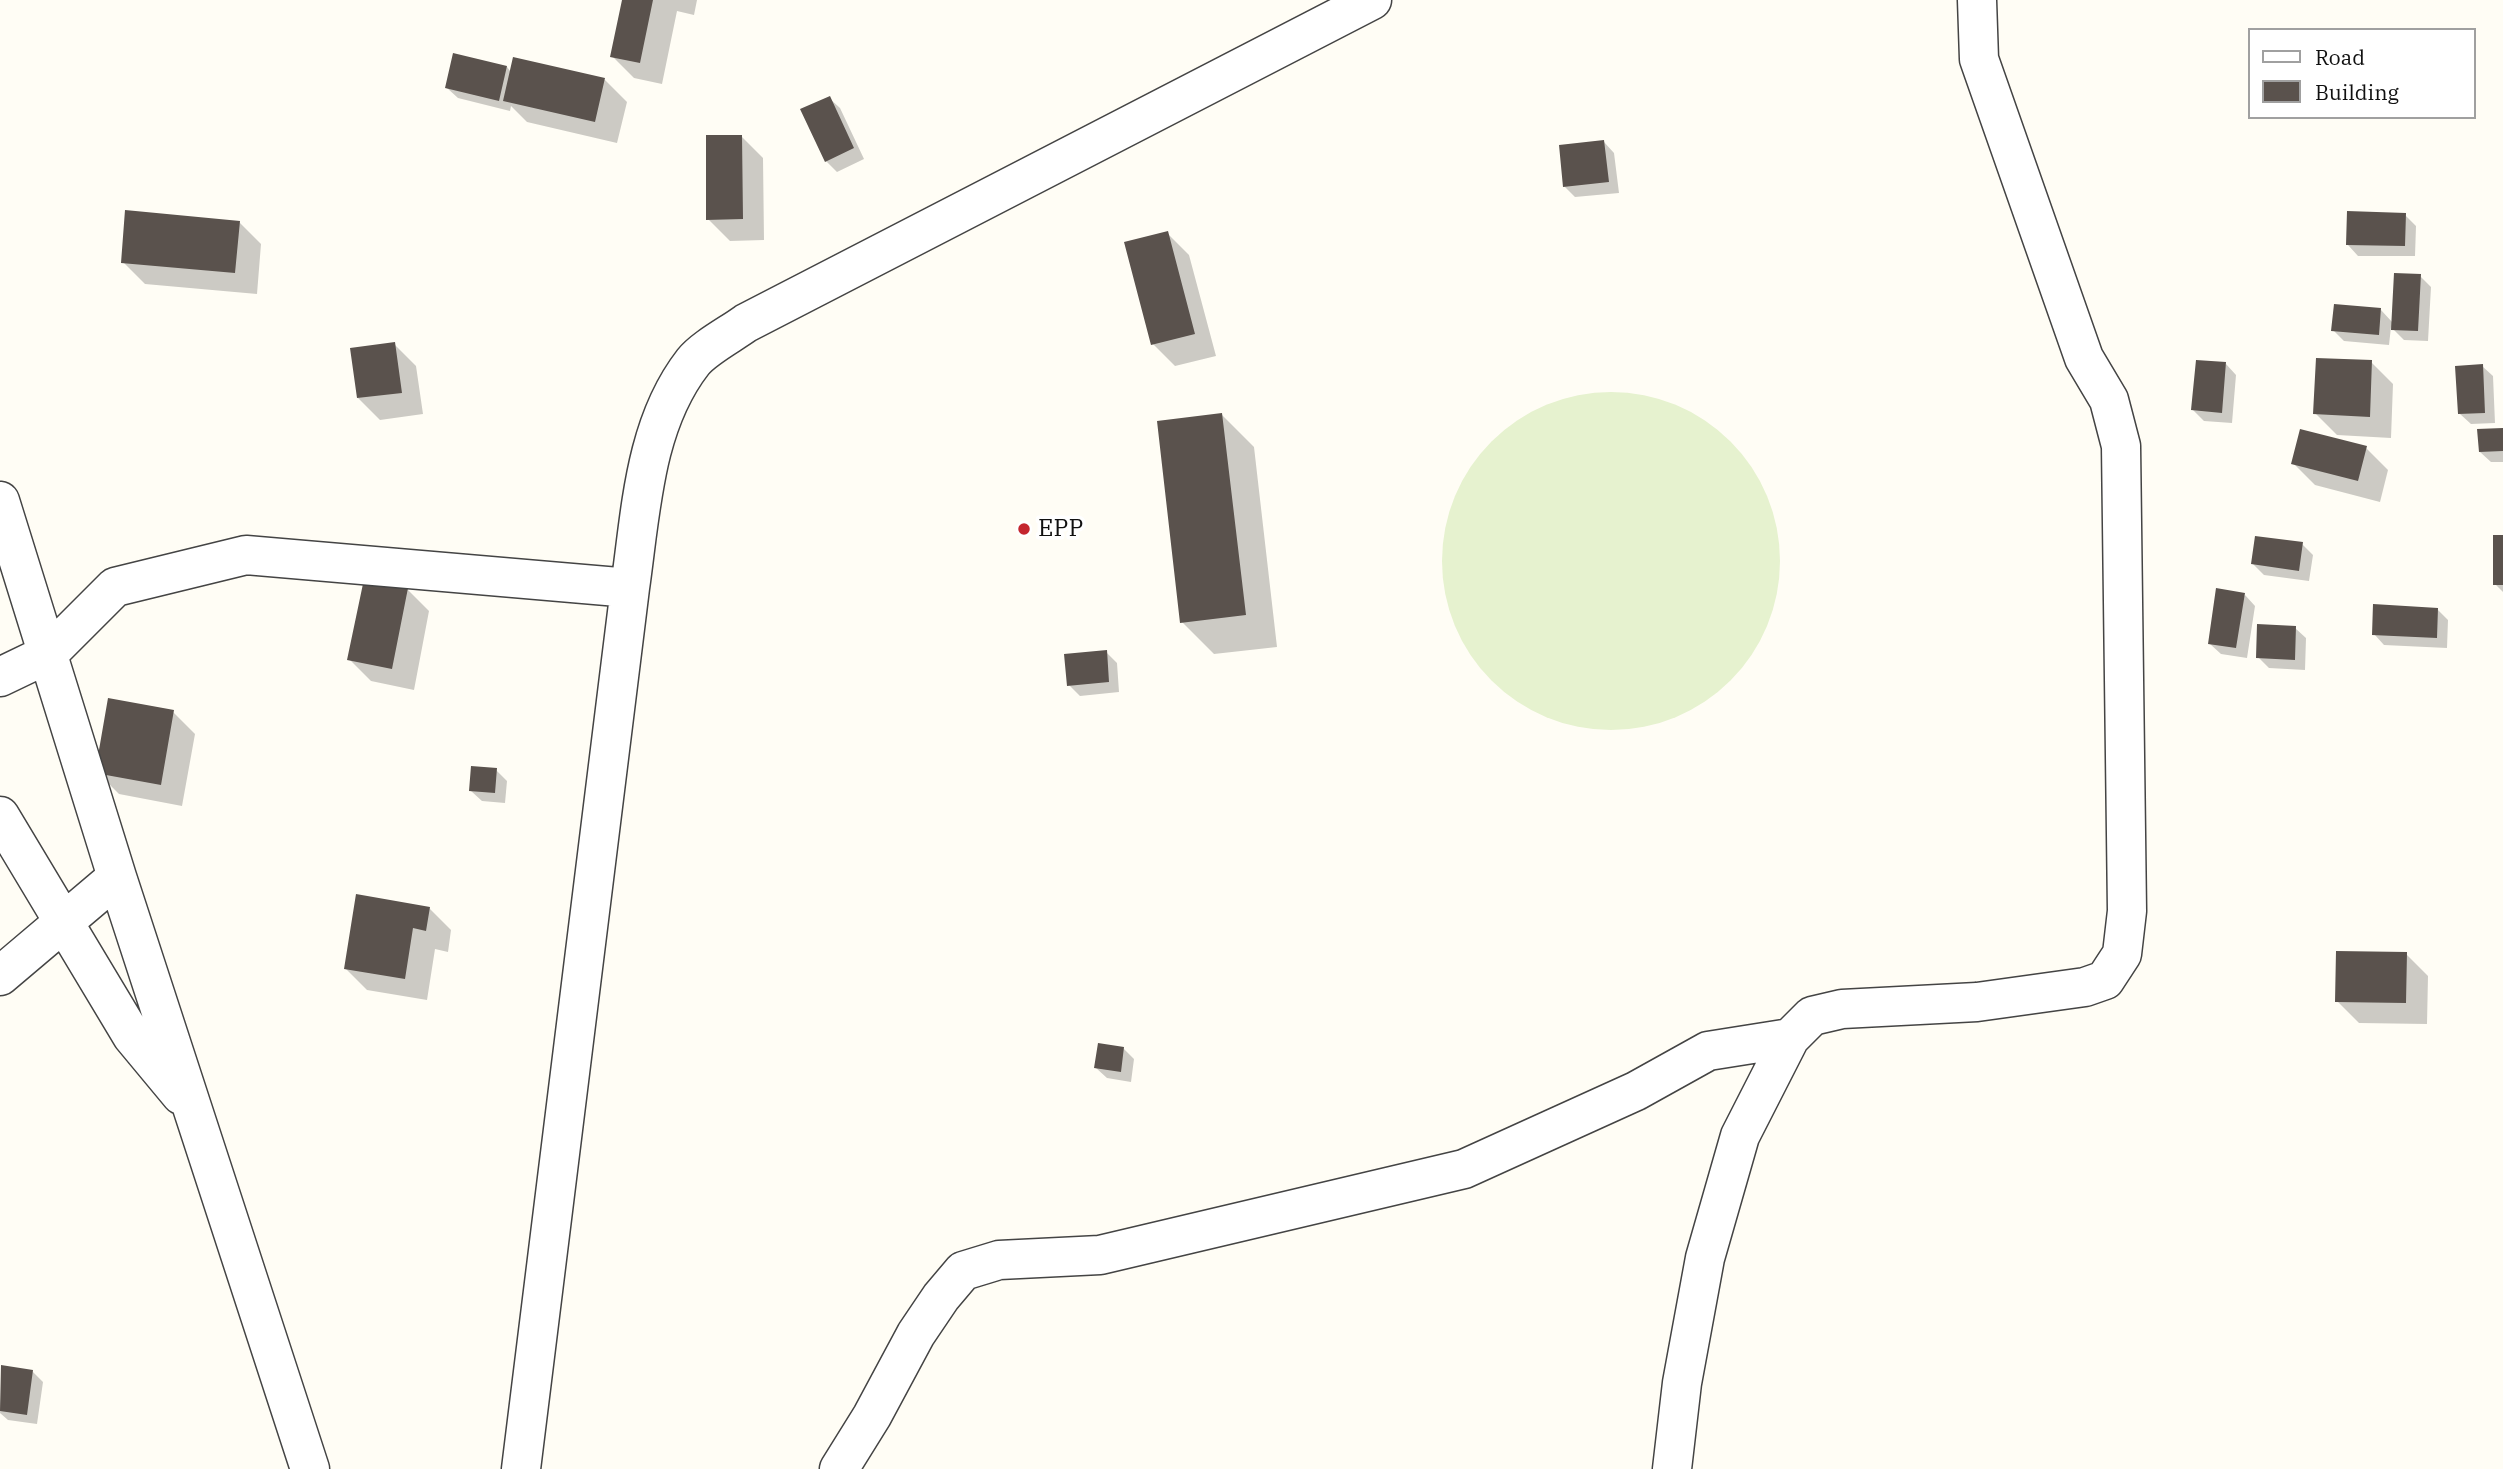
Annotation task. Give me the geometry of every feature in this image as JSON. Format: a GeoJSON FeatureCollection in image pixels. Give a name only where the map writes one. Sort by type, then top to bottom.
{"type":"FeatureCollection","features":[{"type":"Feature","properties":{"kind":"street"},"geometry":{"type":"LineString","coordinates":[[521,1469],[630,588],[647,467],[669,400],[695,359],[746,323],[1371,0]]}},
{"type":"Feature","properties":{"kind":"street"},"geometry":{"type":"LineString","coordinates":[[1672,1469],[1682,1383],[1705,1258],[1740,1136],[1790,1038],[1812,1016],[1842,1009],[1977,1002],[2085,987],[2105,980],[2122,954],[2127,911],[2121,446],[2109,400],[2084,358],[1979,59],[1977,0]]}},
{"type":"Feature","properties":{"kind":"street"},"geometry":{"type":"LineString","coordinates":[[0,501],[117,877],[310,1469]]}},
{"type":"Feature","properties":{"kind":"street"},"geometry":{"type":"LineString","coordinates":[[0,677],[48,654],[115,587],[246,555],[630,588]]}},
{"type":"Feature","properties":{"kind":"street"},"geometry":{"type":"LineString","coordinates":[[0,816],[132,1036],[193,1110]]}},
{"type":"Feature","properties":{"kind":"street"},"geometry":{"type":"LineString","coordinates":[[0,976],[117,877]]}},
{"type":"Feature","properties":{"kind":"street"},"geometry":{"type":"LineString","coordinates":[[839,1469],[872,1416],[916,1334],[963,1271],[999,1260],[1100,1255],[1464,1169],[1636,1091],[1708,1051],[1790,1038]]}},
{"type":"Feature","properties":{"kind":"green space"},"geometry":{"type":"Polygon","coordinates":[[[1594,392],[1628,392],[1676,404],[1691,412],[1719,430],[1742,453],[1768,496],[1780,544],[1780,578],[1768,626],[1742,669],[1719,692],[1676,718],[1660,723],[1628,730],[1594,730],[1546,718],[1531,710],[1503,692],[1480,669],[1454,626],[1449,610],[1442,578],[1442,544],[1454,496],[1462,481],[1480,453],[1503,430],[1546,404],[1562,399],[1594,392]]]}},
{"type":"Feature","properties":{"kind":"building"},"geometry":{"type":"Polygon","coordinates":[[[622,0],[653,0],[640,63],[610,57],[622,0]]]}},
{"type":"Feature","properties":{"kind":"building"},"geometry":{"type":"Polygon","coordinates":[[[453,53],[507,66],[499,101],[445,88],[453,53]]]}},
{"type":"Feature","properties":{"kind":"building"},"geometry":{"type":"Polygon","coordinates":[[[513,57],[605,78],[595,122],[503,101],[513,57]]]}},
{"type":"Feature","properties":{"kind":"building"},"geometry":{"type":"Polygon","coordinates":[[[830,96],[854,148],[825,162],[800,109],[830,96]]]}},
{"type":"Feature","properties":{"kind":"building"},"geometry":{"type":"Polygon","coordinates":[[[706,135],[742,135],[743,219],[706,220],[706,135]]]}},
{"type":"Feature","properties":{"kind":"building"},"geometry":{"type":"Polygon","coordinates":[[[1604,140],[1609,182],[1563,187],[1559,145],[1604,140]]]}},
{"type":"Feature","properties":{"kind":"building"},"geometry":{"type":"Polygon","coordinates":[[[125,210],[240,221],[235,273],[121,263],[125,210]]]}},
{"type":"Feature","properties":{"kind":"building"},"geometry":{"type":"Polygon","coordinates":[[[2347,211],[2406,213],[2405,246],[2346,245],[2347,211]]]}},
{"type":"Feature","properties":{"kind":"building"},"geometry":{"type":"Polygon","coordinates":[[[1168,231],[1195,334],[1151,345],[1124,242],[1168,231]]]}},
{"type":"Feature","properties":{"kind":"building"},"geometry":{"type":"Polygon","coordinates":[[[2394,273],[2421,274],[2418,331],[2391,330],[2394,273]]]}},
{"type":"Feature","properties":{"kind":"building"},"geometry":{"type":"Polygon","coordinates":[[[2334,304],[2381,308],[2379,335],[2331,331],[2334,304]]]}},
{"type":"Feature","properties":{"kind":"building"},"geometry":{"type":"Polygon","coordinates":[[[395,342],[402,393],[357,398],[350,348],[395,342]]]}},
{"type":"Feature","properties":{"kind":"building"},"geometry":{"type":"Polygon","coordinates":[[[2316,358],[2372,360],[2370,417],[2313,414],[2316,358]]]}},
{"type":"Feature","properties":{"kind":"building"},"geometry":{"type":"Polygon","coordinates":[[[2196,360],[2226,362],[2222,413],[2191,410],[2196,360]]]}},
{"type":"Feature","properties":{"kind":"building"},"geometry":{"type":"Polygon","coordinates":[[[2483,364],[2485,413],[2458,414],[2455,366],[2483,364]]]}},
{"type":"Feature","properties":{"kind":"building"},"geometry":{"type":"Polygon","coordinates":[[[1222,413],[1246,615],[1180,623],[1157,421],[1222,413]]]}},
{"type":"Feature","properties":{"kind":"building"},"geometry":{"type":"Polygon","coordinates":[[[2503,428],[2503,451],[2479,452],[2477,429],[2503,428]]]}},
{"type":"Feature","properties":{"kind":"building"},"geometry":{"type":"Polygon","coordinates":[[[2300,429],[2367,446],[2358,481],[2291,464],[2300,429]]]}},
{"type":"Feature","properties":{"kind":"building"},"geometry":{"type":"Polygon","coordinates":[[[2493,535],[2503,535],[2503,585],[2493,585],[2493,535]]]}},
{"type":"Feature","properties":{"kind":"building"},"geometry":{"type":"Polygon","coordinates":[[[2255,536],[2303,542],[2299,571],[2251,564],[2255,536]]]}},
{"type":"Feature","properties":{"kind":"building"},"geometry":{"type":"Polygon","coordinates":[[[364,579],[408,588],[392,669],[347,660],[364,579]]]}},
{"type":"Feature","properties":{"kind":"building"},"geometry":{"type":"Polygon","coordinates":[[[2216,588],[2245,593],[2236,648],[2208,644],[2216,588]]]}},
{"type":"Feature","properties":{"kind":"building"},"geometry":{"type":"Polygon","coordinates":[[[2373,604],[2438,608],[2437,638],[2372,635],[2373,604]]]}},
{"type":"Feature","properties":{"kind":"building"},"geometry":{"type":"Polygon","coordinates":[[[2257,624],[2296,626],[2295,660],[2256,658],[2257,624]]]}},
{"type":"Feature","properties":{"kind":"building"},"geometry":{"type":"Polygon","coordinates":[[[1107,650],[1109,682],[1067,686],[1064,654],[1107,650]]]}},
{"type":"Feature","properties":{"kind":"building"},"geometry":{"type":"Polygon","coordinates":[[[108,698],[174,710],[161,785],[95,773],[108,698]]]}},
{"type":"Feature","properties":{"kind":"building"},"geometry":{"type":"Polygon","coordinates":[[[471,766],[497,768],[495,793],[469,791],[471,766]]]}},
{"type":"Feature","properties":{"kind":"building"},"geometry":{"type":"Polygon","coordinates":[[[356,894],[430,907],[426,931],[413,928],[405,979],[344,969],[356,894]]]}},
{"type":"Feature","properties":{"kind":"building"},"geometry":{"type":"Polygon","coordinates":[[[2336,951],[2407,952],[2406,1003],[2335,1002],[2336,951]]]}},
{"type":"Feature","properties":{"kind":"building"},"geometry":{"type":"Polygon","coordinates":[[[1098,1043],[1124,1047],[1121,1072],[1094,1068],[1098,1043]]]}},
{"type":"Feature","properties":{"kind":"building"},"geometry":{"type":"Polygon","coordinates":[[[1,1365],[33,1370],[27,1415],[0,1411],[1,1365]]]}},
{"type":"Feature","properties":{"kind":"place","name":"EPP"},"geometry":{"type":"Point","coordinates":[1024,529]}}]}
